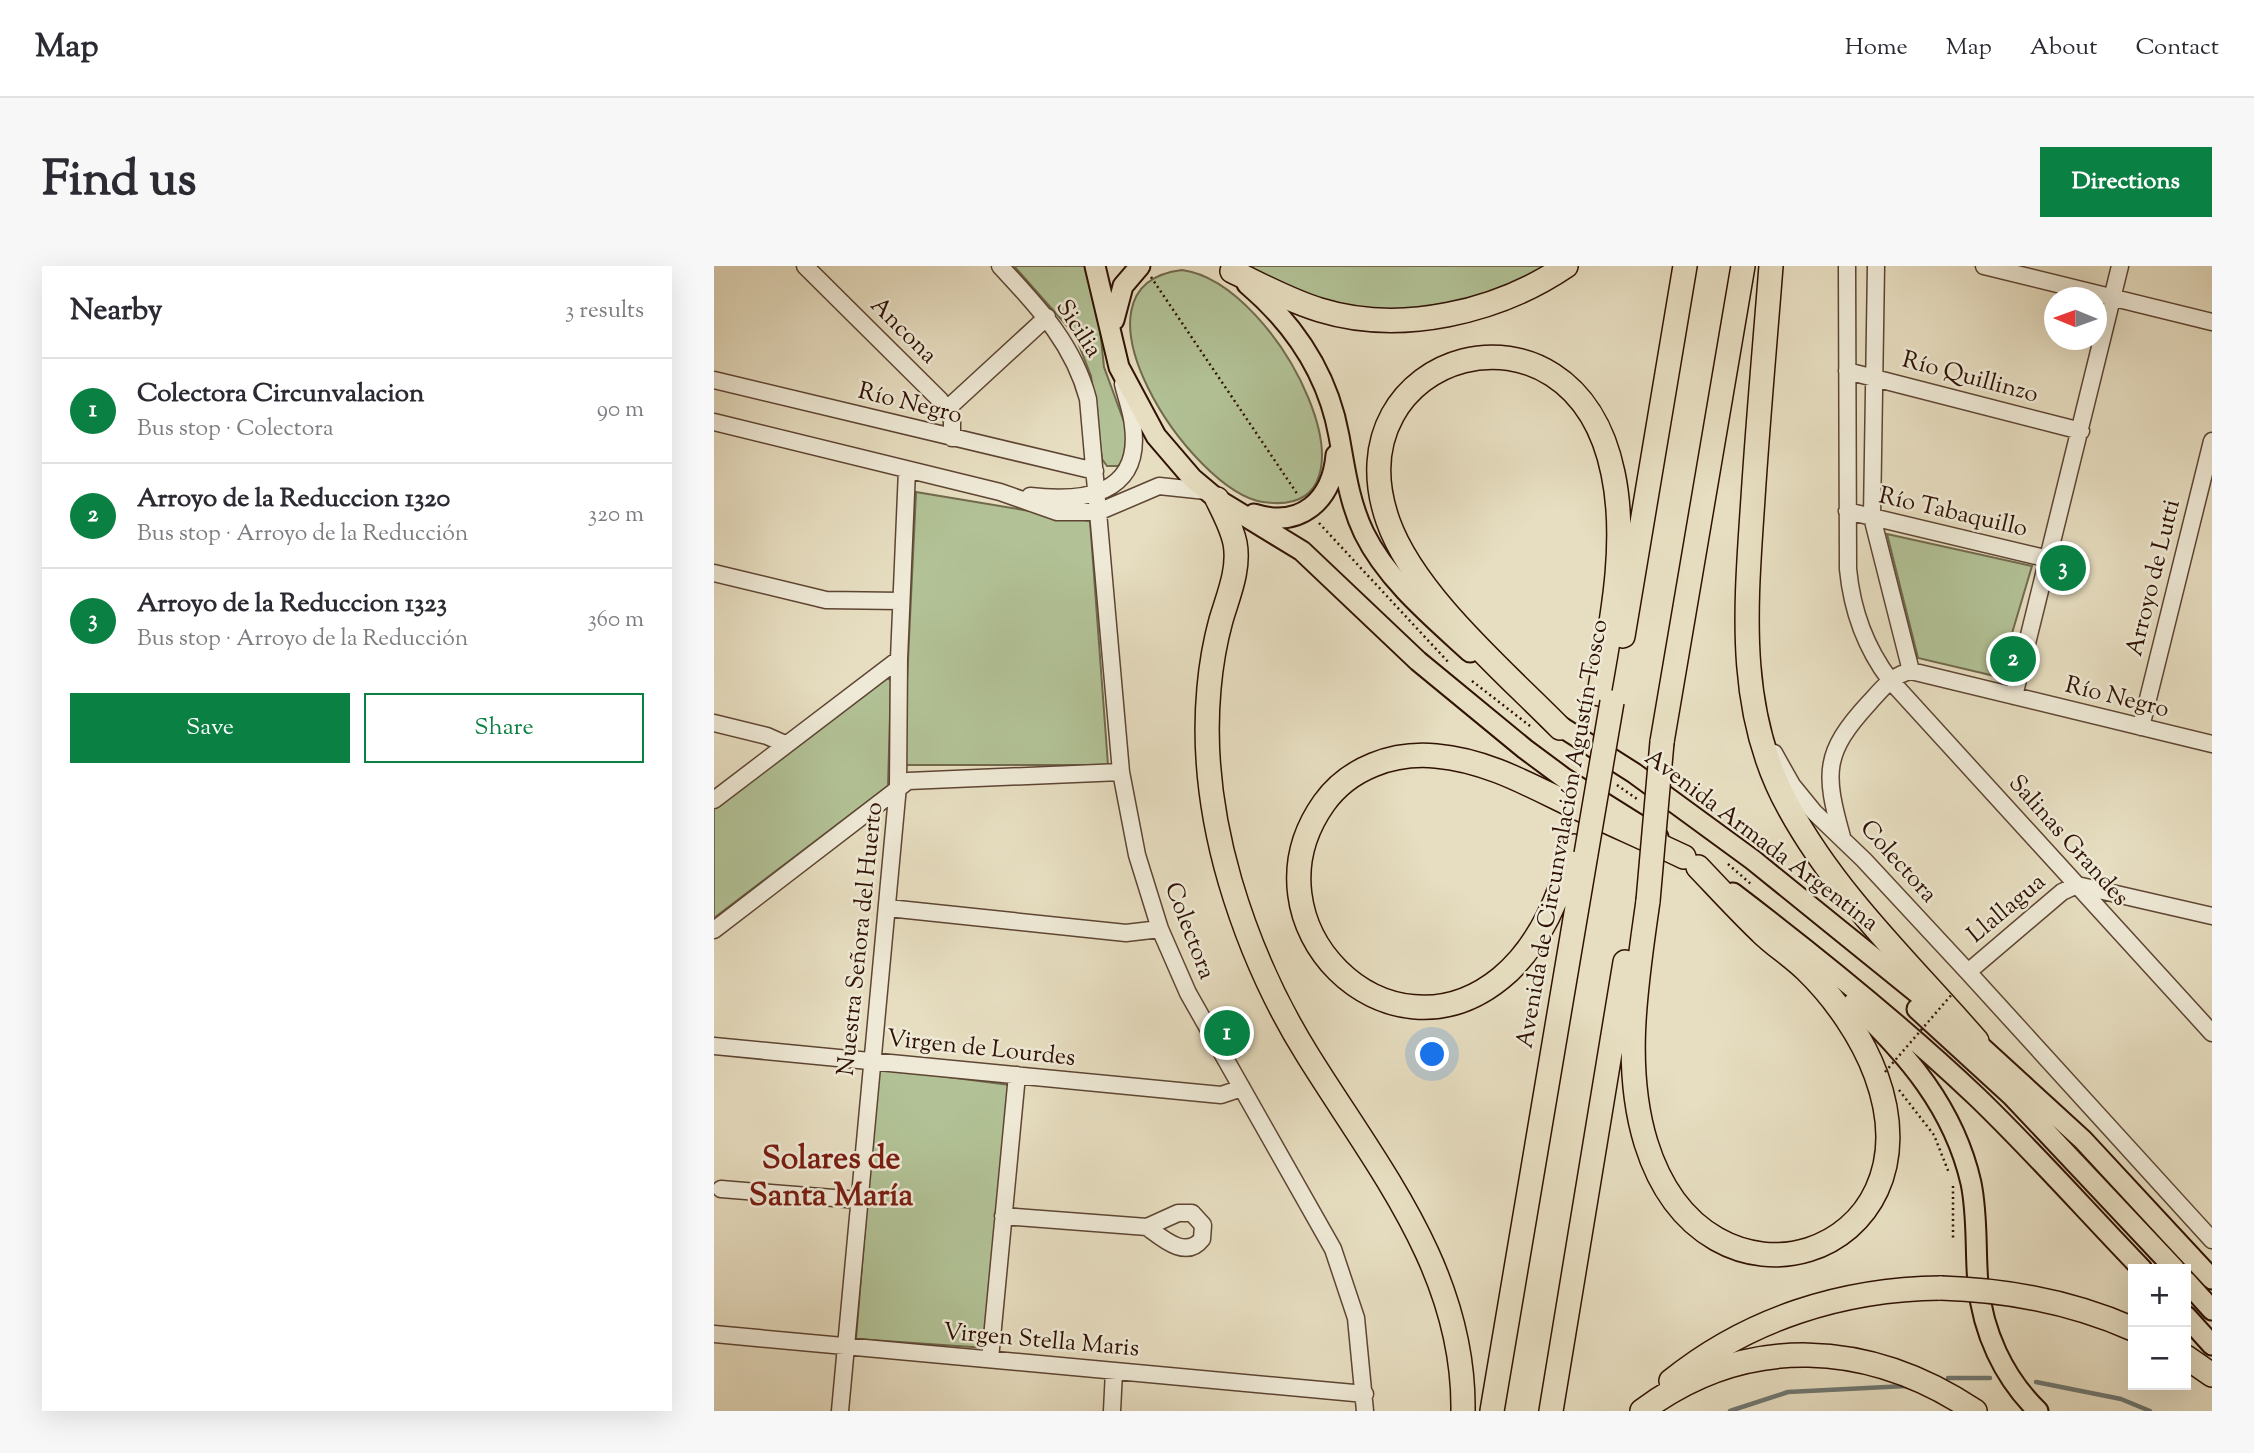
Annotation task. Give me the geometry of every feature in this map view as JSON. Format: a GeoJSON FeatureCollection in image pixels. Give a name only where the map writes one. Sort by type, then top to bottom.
{"type":"FeatureCollection","features":[{"type":"Feature","properties":{"kind":"highway"},"geometry":{"type":"LineString","coordinates":[[1227,268],[1321,310],[1354,318],[1384,319],[1441,315],[1488,304],[1532,285],[1566,266]]}},
{"type":"Feature","properties":{"kind":"highway","name":"Avenida de Circunvalación Agustín Tosco"},"geometry":{"type":"LineString","coordinates":[[1492,1411],[1581,850],[1599,779],[1605,698],[1685,266]]}},
{"type":"Feature","properties":{"kind":"highway"},"geometry":{"type":"LineString","coordinates":[[1551,1411],[1642,897],[1662,742],[1744,266]]}},
{"type":"Feature","properties":{"kind":"highway"},"geometry":{"type":"LineString","coordinates":[[1771,266],[1747,590],[1747,657],[1753,706],[1774,778],[1819,856],[1887,943],[1977,1041]]}},
{"type":"Feature","properties":{"kind":"highway"},"geometry":{"type":"LineString","coordinates":[[1560,727],[1455,621],[1416,570],[1389,523],[1379,478],[1384,436],[1402,401],[1428,376],[1446,366],[1488,357],[1508,357],[1530,363],[1553,374],[1575,391],[1590,411],[1604,439],[1613,474],[1617,538],[1605,698]]}},
{"type":"Feature","properties":{"kind":"highway"},"geometry":{"type":"LineString","coordinates":[[1217,499],[1229,524],[1236,557],[1213,659],[1207,725],[1212,797],[1227,869],[1245,927],[1285,1016],[1391,1181],[1438,1273],[1458,1345],[1463,1411]]}},
{"type":"Feature","properties":{"kind":"highway"},"geometry":{"type":"LineString","coordinates":[[1581,850],[1538,935],[1518,961],[1478,993],[1457,1001],[1437,1005],[1403,1004],[1385,1000],[1351,983],[1324,958],[1303,917],[1298,868],[1302,846],[1318,812],[1344,782],[1361,770],[1394,758],[1433,755],[1493,769],[1691,862],[1825,991],[1854,1032],[1876,1073],[1888,1133],[1883,1172],[1868,1206],[1857,1220],[1832,1240],[1799,1253],[1782,1255],[1745,1252],[1711,1237],[1694,1224],[1662,1181],[1640,1118],[1635,1067],[1642,897]]}},
{"type":"Feature","properties":{"kind":"highway"},"geometry":{"type":"LineString","coordinates":[[1637,1411],[1681,1372],[1711,1352],[1767,1322],[1850,1296],[1941,1289],[1997,1292],[2052,1302],[2128,1327]]}},
{"type":"Feature","properties":{"kind":"highway"},"geometry":{"type":"LineString","coordinates":[[1643,1411],[1673,1391],[1713,1372],[1751,1360],[1794,1355],[1834,1356],[1875,1363],[1915,1376],[1975,1411]]}},
{"type":"Feature","properties":{"kind":"highway"},"geometry":{"type":"LineString","coordinates":[[2191,1360],[2212,1375]]}},
{"type":"Feature","properties":{"kind":"main road","name":"Avenida Armada Argentina"},"geometry":{"type":"LineString","coordinates":[[1095,266],[1117,360],[1156,436],[1176,461],[1217,499],[1302,551],[1418,662],[1525,749],[1691,862],[1867,999],[1978,1098],[2137,1264]]}},
{"type":"Feature","properties":{"kind":"main road","name":"Avenida Armada Argentina"},"geometry":{"type":"LineString","coordinates":[[1117,360],[1116,300],[1123,286],[1140,266]]}},
{"type":"Feature","properties":{"kind":"main road","name":"Avenida Armada Argentina"},"geometry":{"type":"LineString","coordinates":[[1227,268],[1280,315],[1304,346],[1322,380],[1335,415],[1352,501],[1375,552],[1447,631],[1560,727],[1634,773],[1753,860],[1977,1041],[2083,1140],[2212,1279]]}},
{"type":"Feature","properties":{"kind":"main road","name":"Avenida Armada Argentina"},"geometry":{"type":"LineString","coordinates":[[1217,499],[1263,517],[1279,519],[1308,510],[1318,503],[1328,490],[1334,474],[1335,415]]}},
{"type":"Feature","properties":{"kind":"main road"},"geometry":{"type":"LineString","coordinates":[[1634,773],[1690,827],[1800,911],[1963,1048],[2170,1264]]}},
{"type":"Feature","properties":{"kind":"main road"},"geometry":{"type":"LineString","coordinates":[[1795,941],[1905,1056],[1945,1114],[1971,1183],[1976,1215],[1978,1280],[1985,1324],[2004,1367],[2038,1411]]}},
{"type":"Feature","properties":{"kind":"main road"},"geometry":{"type":"LineString","coordinates":[[2191,1287],[2212,1310]]}},
{"type":"Feature","properties":{"kind":"main road"},"geometry":{"type":"LineString","coordinates":[[2191,1322],[2209,1343]]}},
{"type":"Feature","properties":{"kind":"street","name":"Ancona"},"geometry":{"type":"LineString","coordinates":[[805,266],[947,409]]}},
{"type":"Feature","properties":{"kind":"street","name":"Sicilia"},"geometry":{"type":"LineString","coordinates":[[1000,266],[1047,317],[1066,343],[1083,379],[1093,428],[1095,471]]}},
{"type":"Feature","properties":{"kind":"street"},"geometry":{"type":"LineString","coordinates":[[1847,266],[1847,569],[1854,608],[1871,650],[1890,680],[1911,671],[1872,517],[1876,266]]}},
{"type":"Feature","properties":{"kind":"street"},"geometry":{"type":"LineString","coordinates":[[1984,266],[2212,322]]}},
{"type":"Feature","properties":{"kind":"street"},"geometry":{"type":"LineString","coordinates":[[2014,696],[2120,266]]}},
{"type":"Feature","properties":{"kind":"street"},"geometry":{"type":"LineString","coordinates":[[953,438],[952,419],[947,409],[1047,317]]}},
{"type":"Feature","properties":{"kind":"street"},"geometry":{"type":"LineString","coordinates":[[1000,492],[1057,499],[1096,495],[1118,481],[1129,464],[1133,426],[1117,360]]}},
{"type":"Feature","properties":{"kind":"street","name":"Río Quillinzo"},"geometry":{"type":"LineString","coordinates":[[1847,371],[2081,431]]}},
{"type":"Feature","properties":{"kind":"street","name":"Río Negro"},"geometry":{"type":"LineString","coordinates":[[714,380],[1095,471]]}},
{"type":"Feature","properties":{"kind":"street"},"geometry":{"type":"LineString","coordinates":[[714,422],[1000,492],[1057,512],[1098,512],[1160,486],[1217,499]]}},
{"type":"Feature","properties":{"kind":"street","name":"Arroyo de Lutti"},"geometry":{"type":"LineString","coordinates":[[2141,727],[2212,441]]}},
{"type":"Feature","properties":{"kind":"street","name":"Nuestra Señora del Huerto"},"geometry":{"type":"LineString","coordinates":[[840,1411],[898,786],[899,659],[907,470]]}},
{"type":"Feature","properties":{"kind":"street","name":"Colectora"},"geometry":{"type":"LineString","coordinates":[[1095,471],[1121,772],[1138,855],[1160,929],[1188,993],[1333,1250],[1356,1318],[1365,1411]]}},
{"type":"Feature","properties":{"kind":"street","name":"Río Tabaquillo"},"geometry":{"type":"LineString","coordinates":[[1847,511],[2049,559]]}},
{"type":"Feature","properties":{"kind":"street"},"geometry":{"type":"LineString","coordinates":[[714,573],[816,598],[901,601]]}},
{"type":"Feature","properties":{"kind":"street"},"geometry":{"type":"LineString","coordinates":[[714,800],[899,659]]}},
{"type":"Feature","properties":{"kind":"street","name":"Río Negro"},"geometry":{"type":"LineString","coordinates":[[1911,671],[2212,744]]}},
{"type":"Feature","properties":{"kind":"street","name":"Colectora"},"geometry":{"type":"LineString","coordinates":[[1890,680],[1845,730],[1836,746],[1830,780],[1843,841],[1968,972],[2212,1240]]}},
{"type":"Feature","properties":{"kind":"street","name":"Salinas Grandes"},"geometry":{"type":"LineString","coordinates":[[1890,680],[2212,1033]]}},
{"type":"Feature","properties":{"kind":"street"},"geometry":{"type":"LineString","coordinates":[[1753,706],[1792,785],[1843,841]]}},
{"type":"Feature","properties":{"kind":"street"},"geometry":{"type":"LineString","coordinates":[[714,723],[767,736],[785,744]]}},
{"type":"Feature","properties":{"kind":"street"},"geometry":{"type":"LineString","coordinates":[[714,930],[898,786],[916,779],[1121,772]]}},
{"type":"Feature","properties":{"kind":"street"},"geometry":{"type":"LineString","coordinates":[[2077,885],[2212,916]]}},
{"type":"Feature","properties":{"kind":"street","name":"Llallagua"},"geometry":{"type":"LineString","coordinates":[[1968,972],[2062,892],[2077,885]]}},
{"type":"Feature","properties":{"kind":"street"},"geometry":{"type":"LineString","coordinates":[[888,908],[1126,933],[1160,929]]}},
{"type":"Feature","properties":{"kind":"street","name":"Virgen de Lourdes"},"geometry":{"type":"LineString","coordinates":[[714,1046],[1221,1095],[1242,1088]]}},
{"type":"Feature","properties":{"kind":"street"},"geometry":{"type":"LineString","coordinates":[[990,1359],[1017,1075]]}},
{"type":"Feature","properties":{"kind":"street"},"geometry":{"type":"LineString","coordinates":[[716,1188],[859,1200]]}},
{"type":"Feature","properties":{"kind":"street"},"geometry":{"type":"LineString","coordinates":[[1003,1216],[1147,1227]]}},
{"type":"Feature","properties":{"kind":"street","name":"Virgen Stella Maris"},"geometry":{"type":"LineString","coordinates":[[714,1334],[1365,1394]]}},
{"type":"Feature","properties":{"kind":"street"},"geometry":{"type":"LineString","coordinates":[[1112,1411],[1114,1371]]}},
{"type":"Feature","properties":{"kind":"path"},"geometry":{"type":"LineString","coordinates":[[1952,993],[1885,1072],[1934,1135],[1953,1182],[1953,1239]]}},
{"type":"Feature","properties":{"kind":"green space"},"geometry":{"type":"Polygon","coordinates":[[[1014,266],[1086,266],[1098,311],[1104,367],[1127,430],[1124,460],[1118,466],[1107,466],[1102,459],[1091,376],[1075,335],[1014,266]]]}},
{"type":"Feature","properties":{"kind":"green space"},"geometry":{"type":"Polygon","coordinates":[[[1249,266],[1546,266],[1511,285],[1471,299],[1393,312],[1311,300],[1249,266]]]}},
{"type":"Feature","properties":{"kind":"green space"},"geometry":{"type":"Polygon","coordinates":[[[1182,270],[1219,284],[1255,314],[1285,354],[1308,398],[1321,440],[1319,476],[1301,498],[1263,502],[1233,489],[1202,463],[1172,428],[1148,388],[1133,347],[1131,311],[1146,284],[1182,270]]]}},
{"type":"Feature","properties":{"kind":"green space"},"geometry":{"type":"Polygon","coordinates":[[[916,492],[1090,521],[1108,765],[903,765],[916,492]]]}},
{"type":"Feature","properties":{"kind":"green space"},"geometry":{"type":"Polygon","coordinates":[[[1887,534],[2032,566],[1999,677],[1918,658],[1887,534]]]}},
{"type":"Feature","properties":{"kind":"green space"},"geometry":{"type":"Polygon","coordinates":[[[884,677],[891,680],[888,786],[714,918],[714,808],[884,677]]]}},
{"type":"Feature","properties":{"kind":"green space"},"geometry":{"type":"Polygon","coordinates":[[[878,1068],[1010,1085],[986,1348],[856,1339],[878,1068]]]}},
{"type":"Feature","properties":{"kind":"waterway"},"geometry":{"type":"LineString","coordinates":[[1948,1378],[1990,1378]]}},
{"type":"Feature","properties":{"kind":"waterway"},"geometry":{"type":"LineString","coordinates":[[2036,1382],[2121,1399],[2150,1411]]}},
{"type":"Feature","properties":{"kind":"waterway"},"geometry":{"type":"LineString","coordinates":[[1730,1411],[1788,1392],[1906,1386]]}},
{"type":"Feature","properties":{"kind":"place","name":"Arroyo de la Reduccion 1323"},"geometry":{"type":"Point","coordinates":[2063,568]}},
{"type":"Feature","properties":{"kind":"place","name":"Arroyo de la Reduccion 1320"},"geometry":{"type":"Point","coordinates":[2013,659]}},
{"type":"Feature","properties":{"kind":"place","name":"Colectora Circunvalacion"},"geometry":{"type":"Point","coordinates":[1227,1033]}},
{"type":"Feature","properties":{"kind":"district","name":"Solares de Santa María"},"geometry":{"type":"Point","coordinates":[831,1178]}}]}
